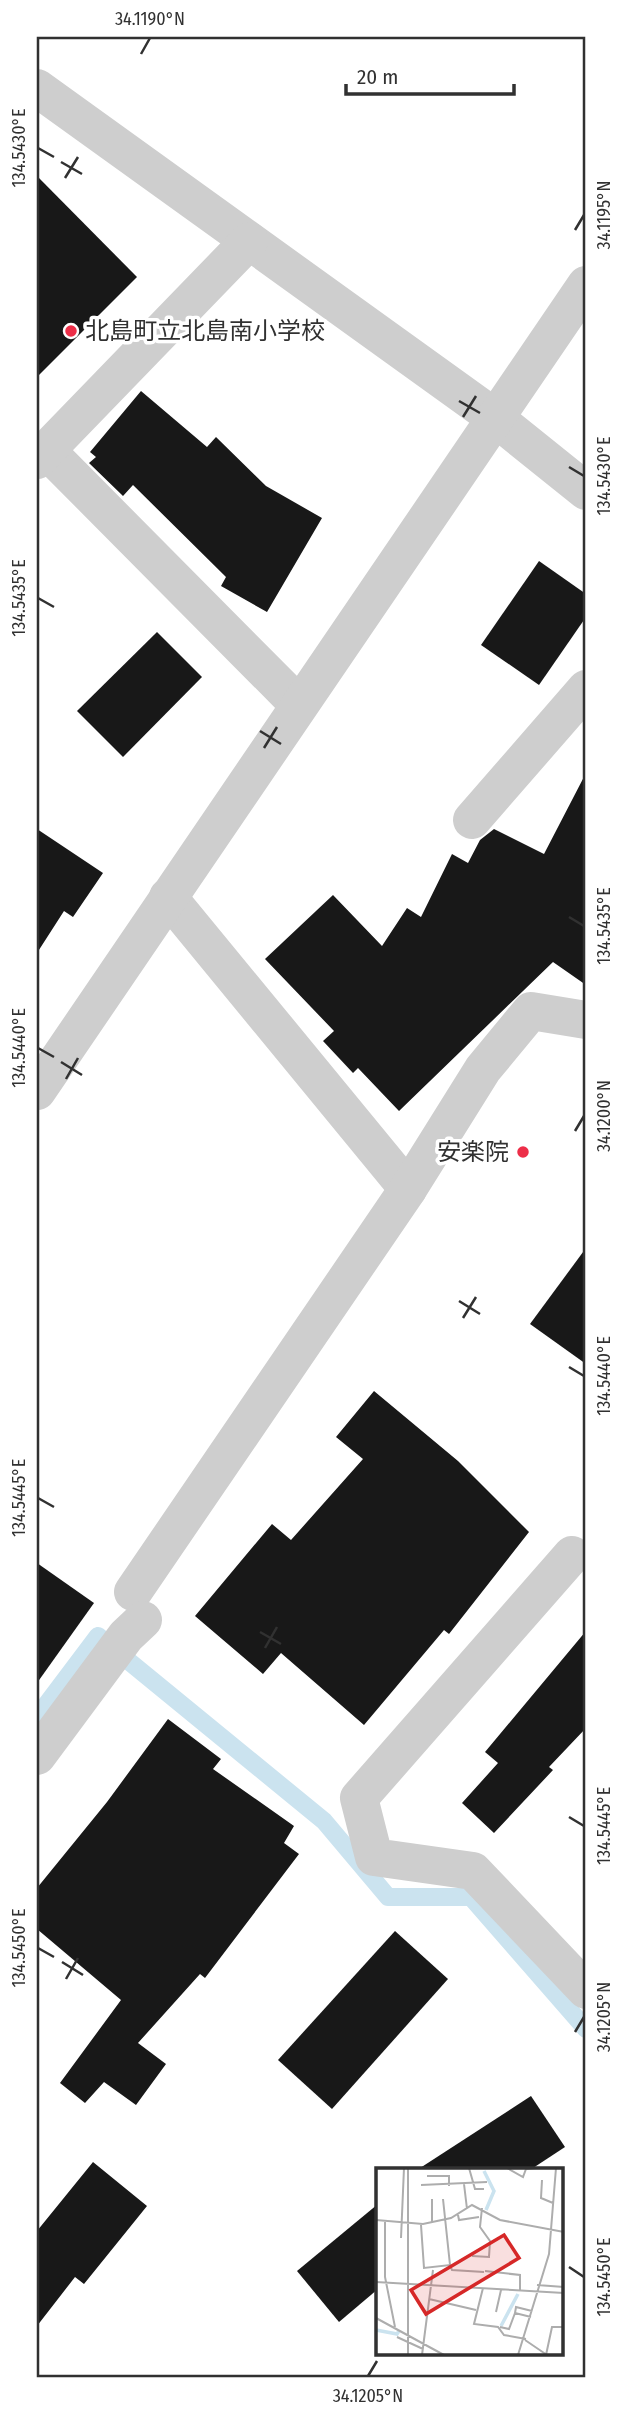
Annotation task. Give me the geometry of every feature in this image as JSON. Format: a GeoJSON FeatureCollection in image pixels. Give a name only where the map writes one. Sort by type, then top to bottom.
{"type":"FeatureCollection","features":[{"type":"Feature","properties":{"kind":"street"},"geometry":{"type":"LineString","coordinates":[[37,88],[494,417],[586,491]]}},
{"type":"Feature","properties":{"kind":"street"},"geometry":{"type":"LineString","coordinates":[[250,242],[41,455],[299,705]]}},
{"type":"Feature","properties":{"kind":"street"},"geometry":{"type":"LineString","coordinates":[[37,1091],[586,285]]}},
{"type":"Feature","properties":{"kind":"street"},"geometry":{"type":"LineString","coordinates":[[472,820],[586,689]]}},
{"type":"Feature","properties":{"kind":"street"},"geometry":{"type":"LineString","coordinates":[[168,897],[408,1189]]}},
{"type":"Feature","properties":{"kind":"street"},"geometry":{"type":"LineString","coordinates":[[37,1756],[102,1669],[483,1069],[531,1011],[586,1020]]}},
{"type":"Feature","properties":{"kind":"street"},"geometry":{"type":"LineString","coordinates":[[572,1555],[359,1798],[374,1857],[473,1871],[586,1990]]}},
{"type":"Feature","properties":{"kind":"building"},"geometry":{"type":"Polygon","coordinates":[[[37,176],[137,277],[37,377],[37,176]]]}},
{"type":"Feature","properties":{"kind":"building"},"geometry":{"type":"Polygon","coordinates":[[[141,391],[207,447],[216,437],[266,486],[322,518],[267,612],[221,586],[226,577],[133,485],[123,496],[89,463],[96,457],[90,452],[141,391]]]}},
{"type":"Feature","properties":{"kind":"building"},"geometry":{"type":"Polygon","coordinates":[[[539,561],[586,594],[586,617],[539,685],[481,645],[539,561]]]}},
{"type":"Feature","properties":{"kind":"building"},"geometry":{"type":"Polygon","coordinates":[[[157,632],[202,677],[123,757],[77,711],[157,632]]]}},
{"type":"Feature","properties":{"kind":"building"},"geometry":{"type":"Polygon","coordinates":[[[586,773],[586,985],[553,962],[399,1111],[358,1068],[353,1073],[323,1041],[334,1031],[265,959],[333,895],[382,946],[407,908],[421,917],[452,854],[468,863],[480,840],[494,829],[544,854],[586,773]]]}},
{"type":"Feature","properties":{"kind":"building"},"geometry":{"type":"Polygon","coordinates":[[[37,829],[103,873],[73,917],[64,911],[37,953],[37,829]]]}},
{"type":"Feature","properties":{"kind":"building"},"geometry":{"type":"Polygon","coordinates":[[[586,1248],[586,1364],[530,1324],[586,1248]]]}},
{"type":"Feature","properties":{"kind":"building"},"geometry":{"type":"Polygon","coordinates":[[[374,1391],[458,1461],[529,1532],[449,1634],[444,1630],[364,1725],[281,1653],[263,1674],[195,1616],[272,1524],[291,1540],[363,1459],[336,1437],[374,1391]]]}},
{"type":"Feature","properties":{"kind":"building"},"geometry":{"type":"Polygon","coordinates":[[[37,1563],[94,1603],[37,1683],[37,1563]]]}},
{"type":"Feature","properties":{"kind":"building"},"geometry":{"type":"Polygon","coordinates":[[[586,1631],[586,1728],[549,1767],[553,1770],[494,1833],[462,1803],[498,1763],[485,1752],[586,1631]]]}},
{"type":"Feature","properties":{"kind":"building"},"geometry":{"type":"Polygon","coordinates":[[[168,1719],[221,1759],[213,1769],[294,1826],[284,1843],[299,1854],[205,1978],[200,1974],[138,2043],[166,2064],[136,2105],[104,2082],[85,2103],[60,2083],[121,2000],[37,1929],[37,1888],[107,1802],[168,1719]]]}},
{"type":"Feature","properties":{"kind":"building"},"geometry":{"type":"Polygon","coordinates":[[[395,1931],[448,1979],[332,2109],[278,2060],[395,1931]]]}},
{"type":"Feature","properties":{"kind":"building"},"geometry":{"type":"Polygon","coordinates":[[[531,2096],[565,2147],[533,2168],[420,2168],[531,2096]]]}},
{"type":"Feature","properties":{"kind":"building"},"geometry":{"type":"Polygon","coordinates":[[[93,2162],[147,2206],[84,2284],[75,2277],[37,2326],[37,2231],[93,2162]]]}},
{"type":"Feature","properties":{"kind":"building"},"geometry":{"type":"Polygon","coordinates":[[[376,2206],[376,2291],[339,2322],[297,2271],[376,2206]]]}},
{"type":"Feature","properties":{"kind":"waterway"},"geometry":{"type":"LineString","coordinates":[[37,1717],[98,1636],[324,1821],[388,1897],[471,1897],[586,2029]]}},
{"type":"Feature","properties":{"kind":"place","name":"北島町立北島南小学校"},"geometry":{"type":"Point","coordinates":[71,331]}},
{"type":"Feature","properties":{"kind":"place","name":"安楽院"},"geometry":{"type":"Point","coordinates":[523,1152]}}]}
